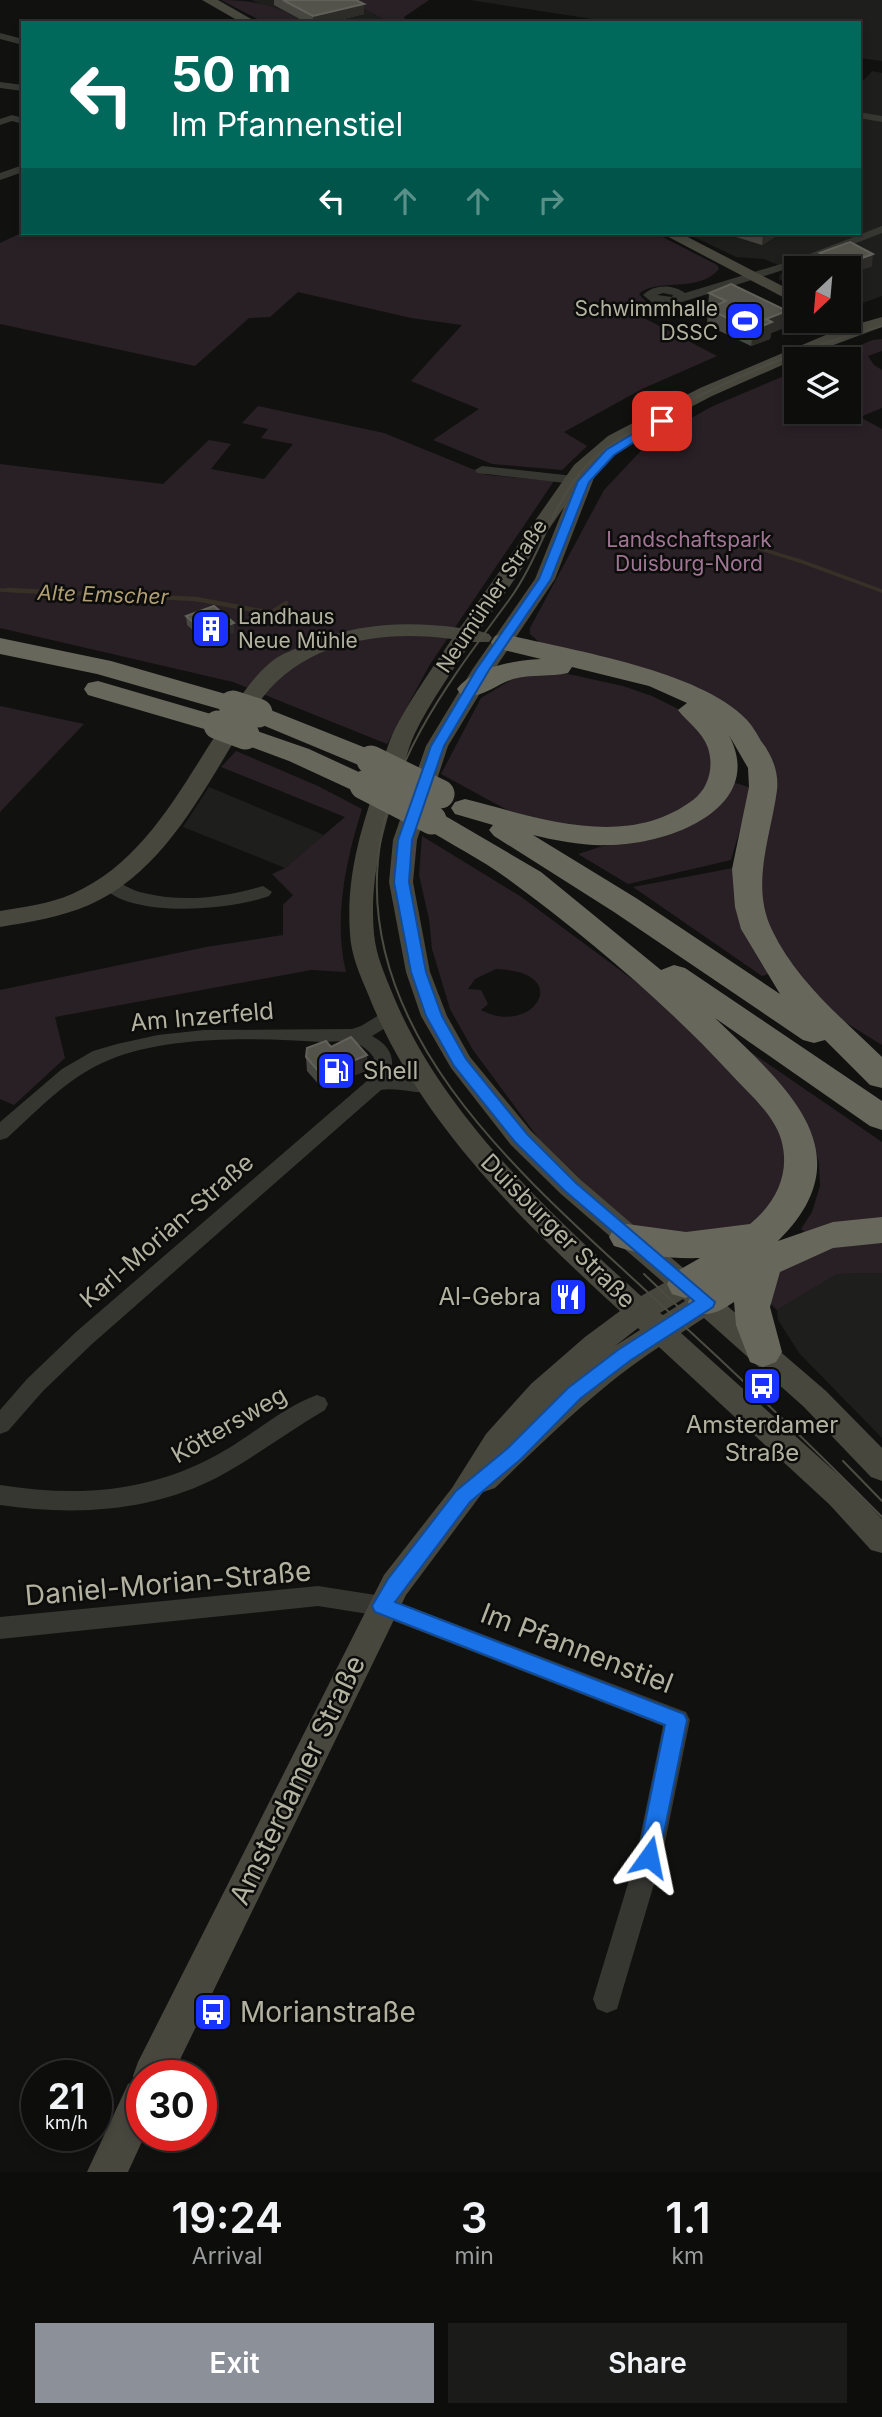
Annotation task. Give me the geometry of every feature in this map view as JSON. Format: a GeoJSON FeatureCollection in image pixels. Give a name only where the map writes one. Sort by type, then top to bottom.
{"type":"FeatureCollection","features":[{"type":"Feature","properties":{"kind":"highway"},"geometry":{"type":"LineString","coordinates":[[0,646],[103,667],[238,719],[299,755],[367,772],[446,807],[587,881],[882,1078]]}},
{"type":"Feature","properties":{"kind":"highway"},"geometry":{"type":"LineString","coordinates":[[446,807],[544,830],[613,838],[650,832],[679,822],[700,809],[715,794],[723,780],[726,757],[719,738],[706,721],[686,705],[656,692],[501,646]]}},
{"type":"Feature","properties":{"kind":"highway"},"geometry":{"type":"LineString","coordinates":[[501,646],[658,680],[692,694],[736,724],[752,747],[762,768],[763,778],[747,868],[756,929],[792,988],[882,1078]]}},
{"type":"Feature","properties":{"kind":"highway"},"geometry":{"type":"LineString","coordinates":[[471,688],[494,675],[512,669],[565,667]]}},
{"type":"Feature","properties":{"kind":"highway"},"geometry":{"type":"LineString","coordinates":[[0,668],[238,719]]}},
{"type":"Feature","properties":{"kind":"highway"},"geometry":{"type":"LineString","coordinates":[[446,807],[513,868],[882,1118]]}},
{"type":"Feature","properties":{"kind":"highway"},"geometry":{"type":"LineString","coordinates":[[580,915],[710,1029],[780,1107],[796,1134],[802,1160],[799,1183],[793,1199],[779,1217],[766,1246],[750,1304],[750,1314],[762,1352]]}},
{"type":"Feature","properties":{"kind":"highway"},"geometry":{"type":"LineString","coordinates":[[627,1237],[665,1246],[699,1247],[730,1242],[787,1250],[828,1234],[882,1230]]}},
{"type":"Feature","properties":{"kind":"highway"},"geometry":{"type":"LineString","coordinates":[[696,1293],[746,1247],[766,1246]]}},
{"type":"Feature","properties":{"kind":"main road"},"geometry":{"type":"LineString","coordinates":[[208,0],[248,21]]}},
{"type":"Feature","properties":{"kind":"main road"},"geometry":{"type":"LineString","coordinates":[[673,235],[784,292]]}},
{"type":"Feature","properties":{"kind":"main road"},"geometry":{"type":"LineString","coordinates":[[829,340],[831,333]]}},
{"type":"Feature","properties":{"kind":"main road","name":"Neumühler Straße"},"geometry":{"type":"LineString","coordinates":[[362,889],[368,841],[404,733],[463,639],[601,450],[654,418],[747,373],[846,333]]}},
{"type":"Feature","properties":{"kind":"main road","name":"Neumühler Straße"},"geometry":{"type":"LineString","coordinates":[[826,347],[850,333]]}},
{"type":"Feature","properties":{"kind":"main road","name":"Neumühler Straße"},"geometry":{"type":"LineString","coordinates":[[401,882],[405,840],[438,746],[471,688],[545,579],[578,480],[610,453],[662,421],[714,396],[784,368]]}},
{"type":"Feature","properties":{"kind":"main road"},"geometry":{"type":"LineString","coordinates":[[0,919],[59,907],[109,884],[138,863],[164,832],[256,691],[269,676],[293,658],[328,643],[352,639],[463,639],[501,646]]}},
{"type":"Feature","properties":{"kind":"main road","name":"Duisburger Straße"},"geometry":{"type":"LineString","coordinates":[[401,882],[418,972],[434,1016],[460,1062],[521,1138],[570,1187],[816,1399],[882,1468]]}},
{"type":"Feature","properties":{"kind":"main road","name":"Duisburger Straße"},"geometry":{"type":"LineString","coordinates":[[362,889],[362,935],[368,963],[389,1015],[430,1086],[462,1133],[486,1161],[650,1322],[841,1496],[882,1540]]}},
{"type":"Feature","properties":{"kind":"main road","name":"Amsterdamer Straße"},"geometry":{"type":"LineString","coordinates":[[463,1497],[497,1443],[542,1392],[595,1345],[650,1322],[696,1293]]}},
{"type":"Feature","properties":{"kind":"main road"},"geometry":{"type":"LineString","coordinates":[[107,2172],[126,2132]]}},
{"type":"Feature","properties":{"kind":"street"},"geometry":{"type":"LineString","coordinates":[[0,36],[21,42]]}},
{"type":"Feature","properties":{"kind":"street"},"geometry":{"type":"LineString","coordinates":[[0,85],[21,88]]}},
{"type":"Feature","properties":{"kind":"street"},"geometry":{"type":"LineString","coordinates":[[861,115],[882,120]]}},
{"type":"Feature","properties":{"kind":"street"},"geometry":{"type":"LineString","coordinates":[[0,122],[12,118],[21,120]]}},
{"type":"Feature","properties":{"kind":"street"},"geometry":{"type":"LineString","coordinates":[[0,177],[21,169]]}},
{"type":"Feature","properties":{"kind":"street"},"geometry":{"type":"LineString","coordinates":[[677,295],[798,262],[825,249],[882,229]]}},
{"type":"Feature","properties":{"kind":"street","name":"Neumühler Straße"},"geometry":{"type":"LineString","coordinates":[[861,327],[882,321]]}},
{"type":"Feature","properties":{"kind":"street"},"geometry":{"type":"LineString","coordinates":[[482,470],[578,480]]}},
{"type":"Feature","properties":{"kind":"street"},"geometry":{"type":"LineString","coordinates":[[109,884],[130,896],[169,903],[241,899],[263,892]]}},
{"type":"Feature","properties":{"kind":"street","name":"Am Inzerfeld"},"geometry":{"type":"LineString","coordinates":[[0,1133],[75,1069],[115,1050],[160,1042],[229,1036],[353,1035],[371,1029],[389,1015]]}},
{"type":"Feature","properties":{"kind":"street"},"geometry":{"type":"LineString","coordinates":[[353,1035],[377,1047],[383,1055],[382,1072],[376,1084]]}},
{"type":"Feature","properties":{"kind":"street"},"geometry":{"type":"LineString","coordinates":[[376,1084],[397,1081],[430,1086]]}},
{"type":"Feature","properties":{"kind":"street","name":"Karl-Morian-Straße"},"geometry":{"type":"LineString","coordinates":[[0,1425],[35,1385],[84,1338],[376,1084]]}},
{"type":"Feature","properties":{"kind":"street","name":"Köttersweg"},"geometry":{"type":"LineString","coordinates":[[0,1495],[50,1500],[127,1499],[164,1490],[228,1460],[317,1404]]}},
{"type":"Feature","properties":{"kind":"street","name":"Amsterdamer Straße"},"geometry":{"type":"LineString","coordinates":[[160,2060],[382,1606],[463,1497]]}},
{"type":"Feature","properties":{"kind":"street","name":"Daniel-Morian-Straße"},"geometry":{"type":"LineString","coordinates":[[0,1628],[318,1597],[382,1606]]}},
{"type":"Feature","properties":{"kind":"street","name":"Im Pfannenstiel"},"geometry":{"type":"LineString","coordinates":[[382,1606],[677,1720],[649,1857],[607,2000]]}},
{"type":"Feature","properties":{"kind":"shaded area"},"geometry":{"type":"Polygon","coordinates":[[[251,0],[346,0],[387,21],[302,21],[251,0]]]}},
{"type":"Feature","properties":{"kind":"shaded area"},"geometry":{"type":"Polygon","coordinates":[[[470,0],[882,0],[882,61],[861,58],[861,21],[605,21],[470,0]]]}},
{"type":"Feature","properties":{"kind":"shaded area"},"geometry":{"type":"Polygon","coordinates":[[[872,71],[882,73],[882,296],[861,304],[861,256],[784,256],[784,268],[764,259],[736,257],[690,235],[861,235],[861,81],[872,71]]]}},
{"type":"Feature","properties":{"kind":"shaded area"},"geometry":{"type":"Polygon","coordinates":[[[784,271],[784,282],[779,279],[784,271]]]}},
{"type":"Feature","properties":{"kind":"shaded area"},"geometry":{"type":"Polygon","coordinates":[[[209,787],[324,835],[285,868],[183,827],[209,787]]]}},
{"type":"Feature","properties":{"kind":"shaded area"},"geometry":{"type":"Polygon","coordinates":[[[882,1273],[882,1438],[799,1353],[778,1320],[777,1310],[837,1274],[882,1273]]]}},
{"type":"Feature","properties":{"kind":"green space"},"geometry":{"type":"Polygon","coordinates":[[[221,0],[266,5],[303,21],[261,21],[221,0]]]}},
{"type":"Feature","properties":{"kind":"green space"},"geometry":{"type":"Polygon","coordinates":[[[346,0],[429,0],[404,17],[406,21],[387,21],[346,0]]]}},
{"type":"Feature","properties":{"kind":"green space"},"geometry":{"type":"Polygon","coordinates":[[[21,233],[659,235],[717,265],[719,269],[700,281],[656,286],[639,294],[647,303],[668,309],[644,318],[717,356],[642,389],[564,432],[587,446],[562,470],[492,464],[433,440],[479,409],[411,381],[462,325],[411,318],[298,292],[270,317],[249,318],[195,366],[0,324],[0,243],[21,233]]]}},
{"type":"Feature","properties":{"kind":"green space","name":"Landschaftspark Duisburg-Nord"},"geometry":{"type":"Polygon","coordinates":[[[882,339],[882,351],[868,356],[874,365],[882,370],[882,408],[861,417],[861,347],[855,347],[882,339]]]}},
{"type":"Feature","properties":{"kind":"green space","name":"Landschaftspark Duisburg-Nord"},"geometry":{"type":"Polygon","coordinates":[[[784,376],[784,424],[861,424],[861,418],[882,429],[882,1045],[827,1011],[802,986],[767,929],[758,882],[773,787],[722,705],[536,644],[538,641],[530,634],[530,628],[604,490],[651,440],[713,406],[784,376]]]}},
{"type":"Feature","properties":{"kind":"green space"},"geometry":{"type":"Polygon","coordinates":[[[258,406],[384,433],[487,475],[554,481],[429,666],[387,744],[233,682],[0,628],[0,464],[163,484],[209,440],[231,444],[211,469],[264,479],[293,444],[261,438],[268,429],[242,423],[258,406]]]}},
{"type":"Feature","properties":{"kind":"green space"},"geometry":{"type":"Polygon","coordinates":[[[559,672],[623,686],[680,710],[710,740],[711,779],[693,804],[648,825],[596,831],[513,813],[441,774],[481,698],[516,677],[559,672]]]}},
{"type":"Feature","properties":{"kind":"green space"},"geometry":{"type":"Polygon","coordinates":[[[0,706],[84,724],[0,812],[0,706]]]}},
{"type":"Feature","properties":{"kind":"green space"},"geometry":{"type":"Polygon","coordinates":[[[236,751],[318,786],[362,809],[343,890],[341,931],[346,972],[311,970],[55,1017],[65,1058],[14,1105],[0,1099],[0,990],[206,947],[283,935],[283,905],[293,895],[272,874],[285,868],[345,817],[221,767],[236,751]]]}},
{"type":"Feature","properties":{"kind":"green space"},"geometry":{"type":"Polygon","coordinates":[[[732,782],[752,788],[731,860],[628,884],[578,854],[612,843],[677,830],[695,823],[710,812],[732,782]]]}},
{"type":"Feature","properties":{"kind":"green space"},"geometry":{"type":"Polygon","coordinates":[[[422,836],[520,896],[636,982],[683,1021],[768,1107],[792,1162],[763,1218],[738,1232],[674,1242],[625,1222],[539,1139],[473,1050],[450,1009],[432,949],[429,919],[419,875],[422,836]],[[496,969],[475,979],[468,989],[481,990],[488,1004],[481,1010],[500,1016],[517,1016],[530,1010],[538,1001],[540,990],[535,980],[520,972],[496,969]]]}},
{"type":"Feature","properties":{"kind":"green space"},"geometry":{"type":"Polygon","coordinates":[[[733,868],[768,974],[762,976],[633,887],[733,868]]]}},
{"type":"Feature","properties":{"kind":"green space"},"geometry":{"type":"Polygon","coordinates":[[[736,1042],[882,1142],[882,1219],[808,1235],[801,1229],[812,1212],[820,1186],[819,1163],[811,1136],[736,1042]]]}},
{"type":"Feature","properties":{"kind":"green space"},"geometry":{"type":"Polygon","coordinates":[[[882,1240],[882,1273],[837,1274],[777,1310],[760,1293],[773,1278],[800,1259],[830,1248],[882,1240]]]}},
{"type":"Feature","properties":{"kind":"building"},"geometry":{"type":"Polygon","coordinates":[[[283,0],[356,0],[364,4],[313,16],[283,0]]]}},
{"type":"Feature","properties":{"kind":"building"},"geometry":{"type":"Polygon","coordinates":[[[850,242],[873,254],[861,258],[861,256],[826,256],[820,253],[850,242]]]}},
{"type":"Feature","properties":{"kind":"building"},"geometry":{"type":"Polygon","coordinates":[[[731,284],[784,310],[784,312],[766,319],[772,322],[753,330],[708,309],[726,301],[709,293],[731,284]]]}},
{"type":"Feature","properties":{"kind":"building"},"geometry":{"type":"Polygon","coordinates":[[[214,606],[234,623],[206,633],[186,616],[214,606]]]}},
{"type":"Feature","properties":{"kind":"building"},"geometry":{"type":"Polygon","coordinates":[[[351,1037],[367,1055],[321,1074],[306,1057],[307,1048],[326,1041],[331,1047],[351,1037]]]}},
{"type":"Feature","properties":{"kind":"waterway","name":"Alte Emscher"},"geometry":{"type":"LineString","coordinates":[[669,538],[725,538],[803,562],[882,591]]}},
{"type":"Feature","properties":{"kind":"waterway","name":"Alte Emscher"},"geometry":{"type":"LineString","coordinates":[[0,590],[46,592]]}},
{"type":"Feature","properties":{"kind":"waterway","name":"Alte Emscher"},"geometry":{"type":"LineString","coordinates":[[8,590],[196,599],[271,613],[286,603]]}},
{"type":"Feature","properties":{"kind":"tram line"},"geometry":{"type":"LineString","coordinates":[[882,326],[797,353],[715,388],[623,437],[587,465],[564,496],[520,584],[445,690],[408,754],[384,823],[378,860],[380,929],[398,995],[429,1056],[470,1114],[518,1168],[569,1219],[750,1388],[882,1517]]}},
{"type":"Feature","properties":{"kind":"tram line"},"geometry":{"type":"LineString","coordinates":[[644,1274],[692,1320]]}},
{"type":"Feature","properties":{"kind":"tram line"},"geometry":{"type":"LineString","coordinates":[[843,1461],[882,1501]]}},
{"type":"Feature","properties":{"kind":"place","name":"Schwimmhalle DSSC"},"geometry":{"type":"Point","coordinates":[745,321]}},
{"type":"Feature","properties":{"kind":"place","name":"Landhaus Neue Mühle"},"geometry":{"type":"Point","coordinates":[211,629]}},
{"type":"Feature","properties":{"kind":"place","name":"Shell"},"geometry":{"type":"Point","coordinates":[336,1071]}},
{"type":"Feature","properties":{"kind":"place","name":"Al-Gebra"},"geometry":{"type":"Point","coordinates":[568,1297]}},
{"type":"Feature","properties":{"kind":"place","name":"Amsterdamer Straße"},"geometry":{"type":"Point","coordinates":[762,1386]}},
{"type":"Feature","properties":{"kind":"place","name":"Morianstraße"},"geometry":{"type":"Point","coordinates":[213,2012]}},
{"type":"Feature","properties":{"kind":"route"},"geometry":{"type":"LineString","coordinates":[[649,1857],[677,1720],[382,1606],[463,1497],[514,1453],[575,1393],[624,1355],[706,1302],[570,1187],[521,1138],[460,1062],[434,1016],[418,972],[401,882],[405,840],[438,746],[483,670],[545,579],[571,518],[583,481],[610,453],[662,421]]}}]}
